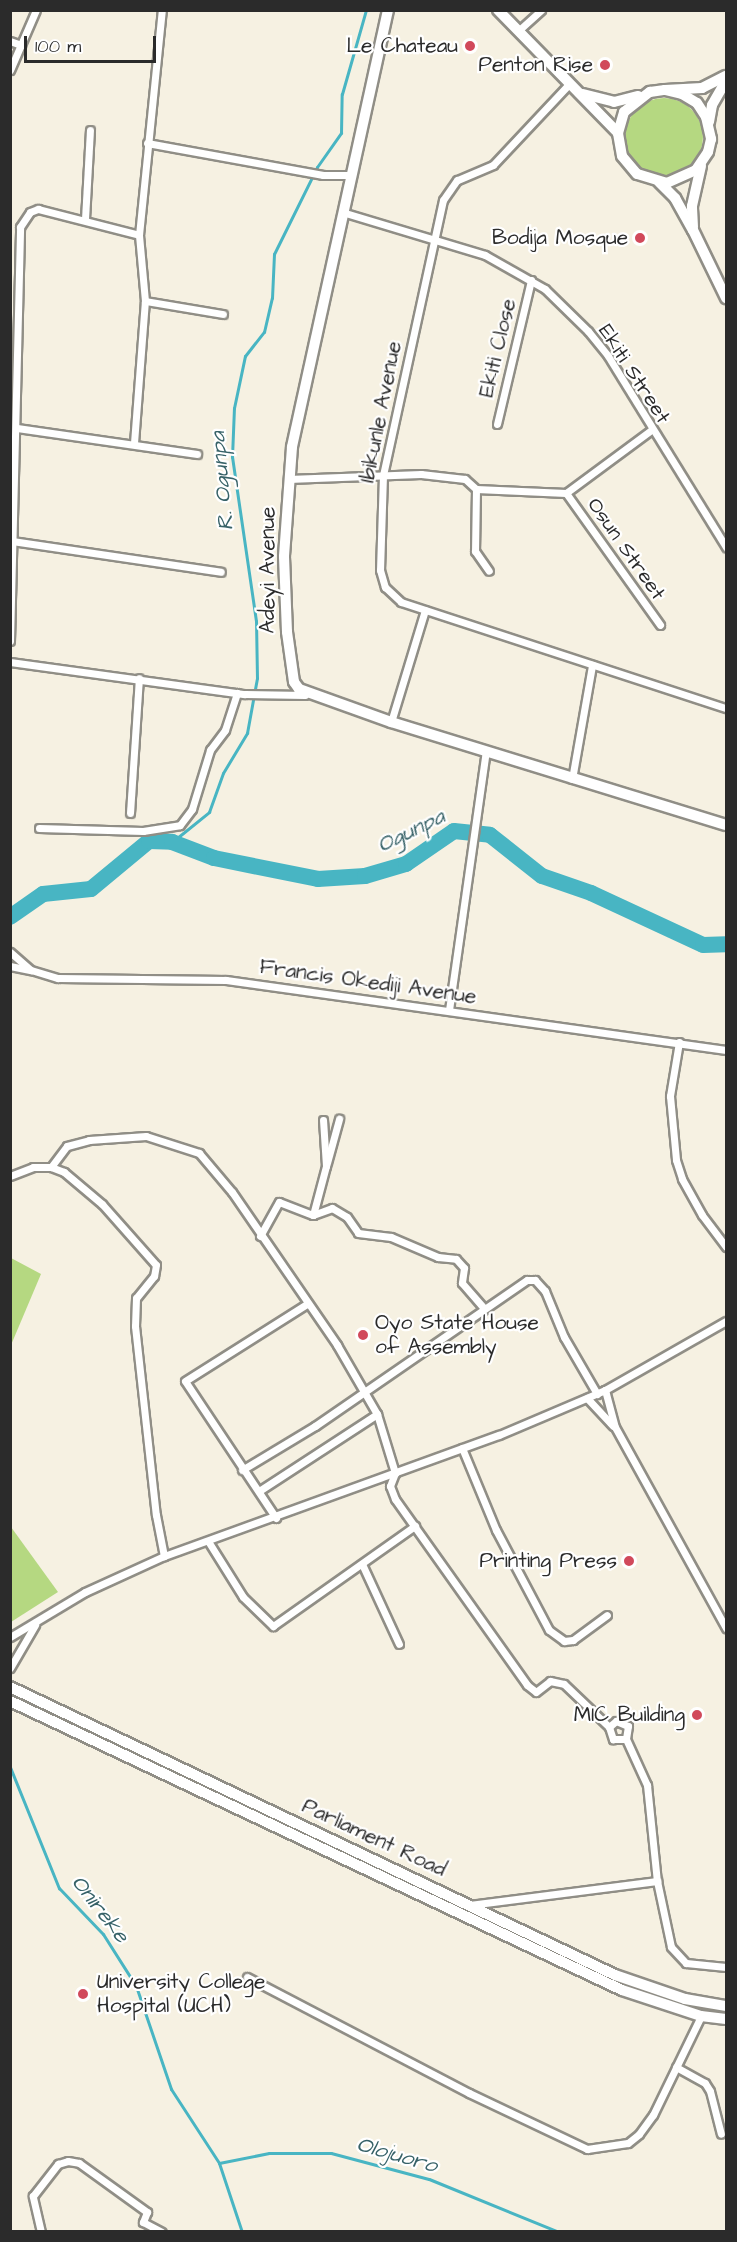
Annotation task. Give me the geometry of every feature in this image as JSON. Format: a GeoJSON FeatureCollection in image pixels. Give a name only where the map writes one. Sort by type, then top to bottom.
{"type":"FeatureCollection","features":[{"type":"Feature","properties":{"kind":"main road","name":"Adeyi Avenue"},"geometry":{"type":"LineString","coordinates":[[388,10],[298,413],[288,479],[284,556],[290,670],[299,689],[318,697],[572,779],[726,825]]}},
{"type":"Feature","properties":{"kind":"main road"},"geometry":{"type":"LineString","coordinates":[[498,10],[618,133]]}},
{"type":"Feature","properties":{"kind":"main road"},"geometry":{"type":"LineString","coordinates":[[580,93],[614,102],[650,92],[702,88],[726,76]]}},
{"type":"Feature","properties":{"kind":"main road"},"geometry":{"type":"LineString","coordinates":[[693,230],[692,206],[702,164],[708,152],[712,105],[726,81]]}},
{"type":"Feature","properties":{"kind":"main road"},"geometry":{"type":"LineString","coordinates":[[666,90],[682,94],[697,103],[709,125]]}},
{"type":"Feature","properties":{"kind":"main road"},"geometry":{"type":"LineString","coordinates":[[650,92],[631,103],[618,133],[618,144],[628,166],[637,174],[659,182],[675,198],[726,298]]}},
{"type":"Feature","properties":{"kind":"main road"},"geometry":{"type":"LineString","coordinates":[[659,182],[683,179],[702,164]]}},
{"type":"Feature","properties":{"kind":"main road","name":"Parliament Road"},"geometry":{"type":"LineString","coordinates":[[10,1687],[464,1908],[622,1990],[701,2016],[726,2019]]}},
{"type":"Feature","properties":{"kind":"main road","name":"Parliament Road"},"geometry":{"type":"LineString","coordinates":[[10,1701],[464,1908],[648,1988],[726,2006]]}},
{"type":"Feature","properties":{"kind":"street"},"geometry":{"type":"LineString","coordinates":[[10,70],[36,10]]}},
{"type":"Feature","properties":{"kind":"street"},"geometry":{"type":"LineString","coordinates":[[134,443],[145,301],[139,235],[162,10]]}},
{"type":"Feature","properties":{"kind":"street"},"geometry":{"type":"LineString","coordinates":[[518,31],[541,10]]}},
{"type":"Feature","properties":{"kind":"street"},"geometry":{"type":"LineString","coordinates":[[10,41],[21,45]]}},
{"type":"Feature","properties":{"kind":"street","name":"Ibikunle Avenue"},"geometry":{"type":"LineString","coordinates":[[570,83],[493,165],[464,176],[449,189],[433,238],[383,475],[380,570],[386,587],[401,602],[726,708]]}},
{"type":"Feature","properties":{"kind":"street"},"geometry":{"type":"LineString","coordinates":[[85,219],[90,130]]}},
{"type":"Feature","properties":{"kind":"street"},"geometry":{"type":"LineString","coordinates":[[147,144],[323,175],[351,175]]}},
{"type":"Feature","properties":{"kind":"street"},"geometry":{"type":"LineString","coordinates":[[10,641],[17,428],[20,226],[30,212],[38,209],[85,219],[139,235]]}},
{"type":"Feature","properties":{"kind":"street","name":"Ekiti Street"},"geometry":{"type":"LineString","coordinates":[[342,212],[485,255],[531,280],[588,331],[726,547]]}},
{"type":"Feature","properties":{"kind":"street","name":"Ekiti Close"},"geometry":{"type":"LineString","coordinates":[[497,424],[531,280]]}},
{"type":"Feature","properties":{"kind":"street"},"geometry":{"type":"LineString","coordinates":[[145,301],[223,314]]}},
{"type":"Feature","properties":{"kind":"street"},"geometry":{"type":"LineString","coordinates":[[17,428],[134,443],[197,454]]}},
{"type":"Feature","properties":{"kind":"street"},"geometry":{"type":"LineString","coordinates":[[288,479],[449,475],[465,479],[476,489],[566,493],[651,430]]}},
{"type":"Feature","properties":{"kind":"street"},"geometry":{"type":"LineString","coordinates":[[476,489],[475,551],[489,571]]}},
{"type":"Feature","properties":{"kind":"street","name":"Osun Street"},"geometry":{"type":"LineString","coordinates":[[566,493],[660,625]]}},
{"type":"Feature","properties":{"kind":"street"},"geometry":{"type":"LineString","coordinates":[[12,541],[221,572]]}},
{"type":"Feature","properties":{"kind":"street"},"geometry":{"type":"LineString","coordinates":[[391,722],[425,610]]}},
{"type":"Feature","properties":{"kind":"street"},"geometry":{"type":"LineString","coordinates":[[10,662],[266,696],[287,693],[318,697]]}},
{"type":"Feature","properties":{"kind":"street"},"geometry":{"type":"LineString","coordinates":[[572,779],[592,665]]}},
{"type":"Feature","properties":{"kind":"street"},"geometry":{"type":"LineString","coordinates":[[130,813],[139,678]]}},
{"type":"Feature","properties":{"kind":"street"},"geometry":{"type":"LineString","coordinates":[[39,828],[143,831],[180,825],[192,810],[210,750],[225,730],[241,693]]}},
{"type":"Feature","properties":{"kind":"street"},"geometry":{"type":"LineString","coordinates":[[449,1010],[471,841],[486,751]]}},
{"type":"Feature","properties":{"kind":"street","name":"Francis Okediji Avenue"},"geometry":{"type":"LineString","coordinates":[[10,952],[31,970],[58,978],[226,980],[726,1050]]}},
{"type":"Feature","properties":{"kind":"street"},"geometry":{"type":"LineString","coordinates":[[10,966],[31,970]]}},
{"type":"Feature","properties":{"kind":"street"},"geometry":{"type":"LineString","coordinates":[[679,1042],[670,1096],[676,1160],[682,1179],[702,1215],[726,1247]]}},
{"type":"Feature","properties":{"kind":"street"},"geometry":{"type":"LineString","coordinates":[[313,1215],[339,1119]]}},
{"type":"Feature","properties":{"kind":"street"},"geometry":{"type":"LineString","coordinates":[[323,1120],[326,1166]]}},
{"type":"Feature","properties":{"kind":"street"},"geometry":{"type":"LineString","coordinates":[[51,1167],[67,1146],[77,1142],[146,1136],[173,1142],[199,1153],[232,1192],[364,1390],[377,1414],[395,1473],[390,1486],[395,1499],[530,1689],[540,1691],[550,1681],[557,1681],[579,1695],[609,1727],[613,1739],[626,1739]]}},
{"type":"Feature","properties":{"kind":"street"},"geometry":{"type":"LineString","coordinates":[[10,1176],[33,1167],[51,1167],[64,1172],[102,1204],[156,1265],[154,1276],[136,1298],[135,1326],[156,1515],[164,1556]]}},
{"type":"Feature","properties":{"kind":"street"},"geometry":{"type":"LineString","coordinates":[[260,1236],[279,1202],[313,1215],[332,1208],[347,1217],[358,1233],[391,1237],[438,1257],[456,1259],[464,1268],[462,1283],[484,1308]]}},
{"type":"Feature","properties":{"kind":"street"},"geometry":{"type":"LineString","coordinates":[[242,1470],[315,1426],[364,1390],[527,1280],[541,1285],[601,1392],[615,1427],[726,1628]]}},
{"type":"Feature","properties":{"kind":"street"},"geometry":{"type":"LineString","coordinates":[[276,1518],[185,1381],[307,1304]]}},
{"type":"Feature","properties":{"kind":"street"},"geometry":{"type":"LineString","coordinates":[[10,1637],[85,1592],[164,1556],[276,1518],[462,1448],[601,1392],[726,1320]]}},
{"type":"Feature","properties":{"kind":"street"},"geometry":{"type":"LineString","coordinates":[[587,1398],[615,1427]]}},
{"type":"Feature","properties":{"kind":"street"},"geometry":{"type":"LineString","coordinates":[[259,1491],[377,1414]]}},
{"type":"Feature","properties":{"kind":"street"},"geometry":{"type":"LineString","coordinates":[[462,1448],[496,1530],[549,1630],[564,1641],[573,1640],[607,1615]]}},
{"type":"Feature","properties":{"kind":"street"},"geometry":{"type":"LineString","coordinates":[[208,1541],[243,1597],[273,1626],[414,1526]]}},
{"type":"Feature","properties":{"kind":"street"},"geometry":{"type":"LineString","coordinates":[[362,1564],[399,1644]]}},
{"type":"Feature","properties":{"kind":"street"},"geometry":{"type":"LineString","coordinates":[[10,1668],[36,1623]]}},
{"type":"Feature","properties":{"kind":"street"},"geometry":{"type":"LineString","coordinates":[[609,1727],[616,1721],[625,1723],[629,1731],[626,1739],[647,1785],[657,1881],[671,1947],[686,1963],[726,1967]]}},
{"type":"Feature","properties":{"kind":"street"},"geometry":{"type":"LineString","coordinates":[[464,1908],[657,1881]]}},
{"type":"Feature","properties":{"kind":"street"},"geometry":{"type":"LineString","coordinates":[[247,1977],[468,2093],[587,2149],[628,2143],[639,2134],[701,2016]]}},
{"type":"Feature","properties":{"kind":"street"},"geometry":{"type":"LineString","coordinates":[[676,2067],[705,2083],[710,2091],[721,2134]]}},
{"type":"Feature","properties":{"kind":"street"},"geometry":{"type":"LineString","coordinates":[[41,2232],[33,2196],[58,2164],[68,2161],[79,2163],[147,2212],[143,2222],[162,2232]]}},
{"type":"Feature","properties":{"kind":"green space"},"geometry":{"type":"Polygon","coordinates":[[[656,98],[672,98],[686,104],[697,115],[703,129],[703,145],[697,159],[686,170],[672,176],[656,176],[642,170],[631,159],[625,145],[625,129],[631,115],[642,104],[656,98]]]}},
{"type":"Feature","properties":{"kind":"green space"},"geometry":{"type":"Polygon","coordinates":[[[11,1258],[41,1274],[11,1345],[11,1258]]]}},
{"type":"Feature","properties":{"kind":"green space"},"geometry":{"type":"Polygon","coordinates":[[[11,1527],[58,1592],[10,1622],[11,1527]]]}},
{"type":"Feature","properties":{"kind":"waterway","name":"R. Ogunpa"},"geometry":{"type":"LineString","coordinates":[[172,842],[209,812],[223,773],[247,733],[257,678],[256,621],[232,457],[234,408],[245,356],[264,332],[272,298],[274,254],[317,167],[341,133],[342,94],[366,10]]}},
{"type":"Feature","properties":{"kind":"waterway","name":"Ogunpa"},"geometry":{"type":"LineString","coordinates":[[10,917],[43,894],[91,889],[149,841],[172,842],[214,858],[318,879],[365,876],[406,864],[454,831],[490,835],[542,876],[591,893],[703,945],[726,944]]}},
{"type":"Feature","properties":{"kind":"waterway","name":"Onireke"},"geometry":{"type":"LineString","coordinates":[[10,1767],[59,1888],[103,1934],[136,1986],[171,2089],[219,2163],[242,2232]]}},
{"type":"Feature","properties":{"kind":"waterway","name":"Olojuoro"},"geometry":{"type":"LineString","coordinates":[[219,2163],[269,2153],[331,2153],[429,2179],[559,2232]]}},
{"type":"Feature","properties":{"kind":"place","name":"Le Chateau"},"geometry":{"type":"Point","coordinates":[470,46]}},
{"type":"Feature","properties":{"kind":"place","name":"Penton Rise"},"geometry":{"type":"Point","coordinates":[605,65]}},
{"type":"Feature","properties":{"kind":"place","name":"Bodija Mosque"},"geometry":{"type":"Point","coordinates":[640,238]}},
{"type":"Feature","properties":{"kind":"place","name":"Oyo State House of Assembly"},"geometry":{"type":"Point","coordinates":[363,1335]}},
{"type":"Feature","properties":{"kind":"place","name":"Printing Press"},"geometry":{"type":"Point","coordinates":[629,1561]}},
{"type":"Feature","properties":{"kind":"place","name":"MIC Building"},"geometry":{"type":"Point","coordinates":[697,1715]}},
{"type":"Feature","properties":{"kind":"place","name":"University College Hospital (UCH)"},"geometry":{"type":"Point","coordinates":[83,1994]}}]}
